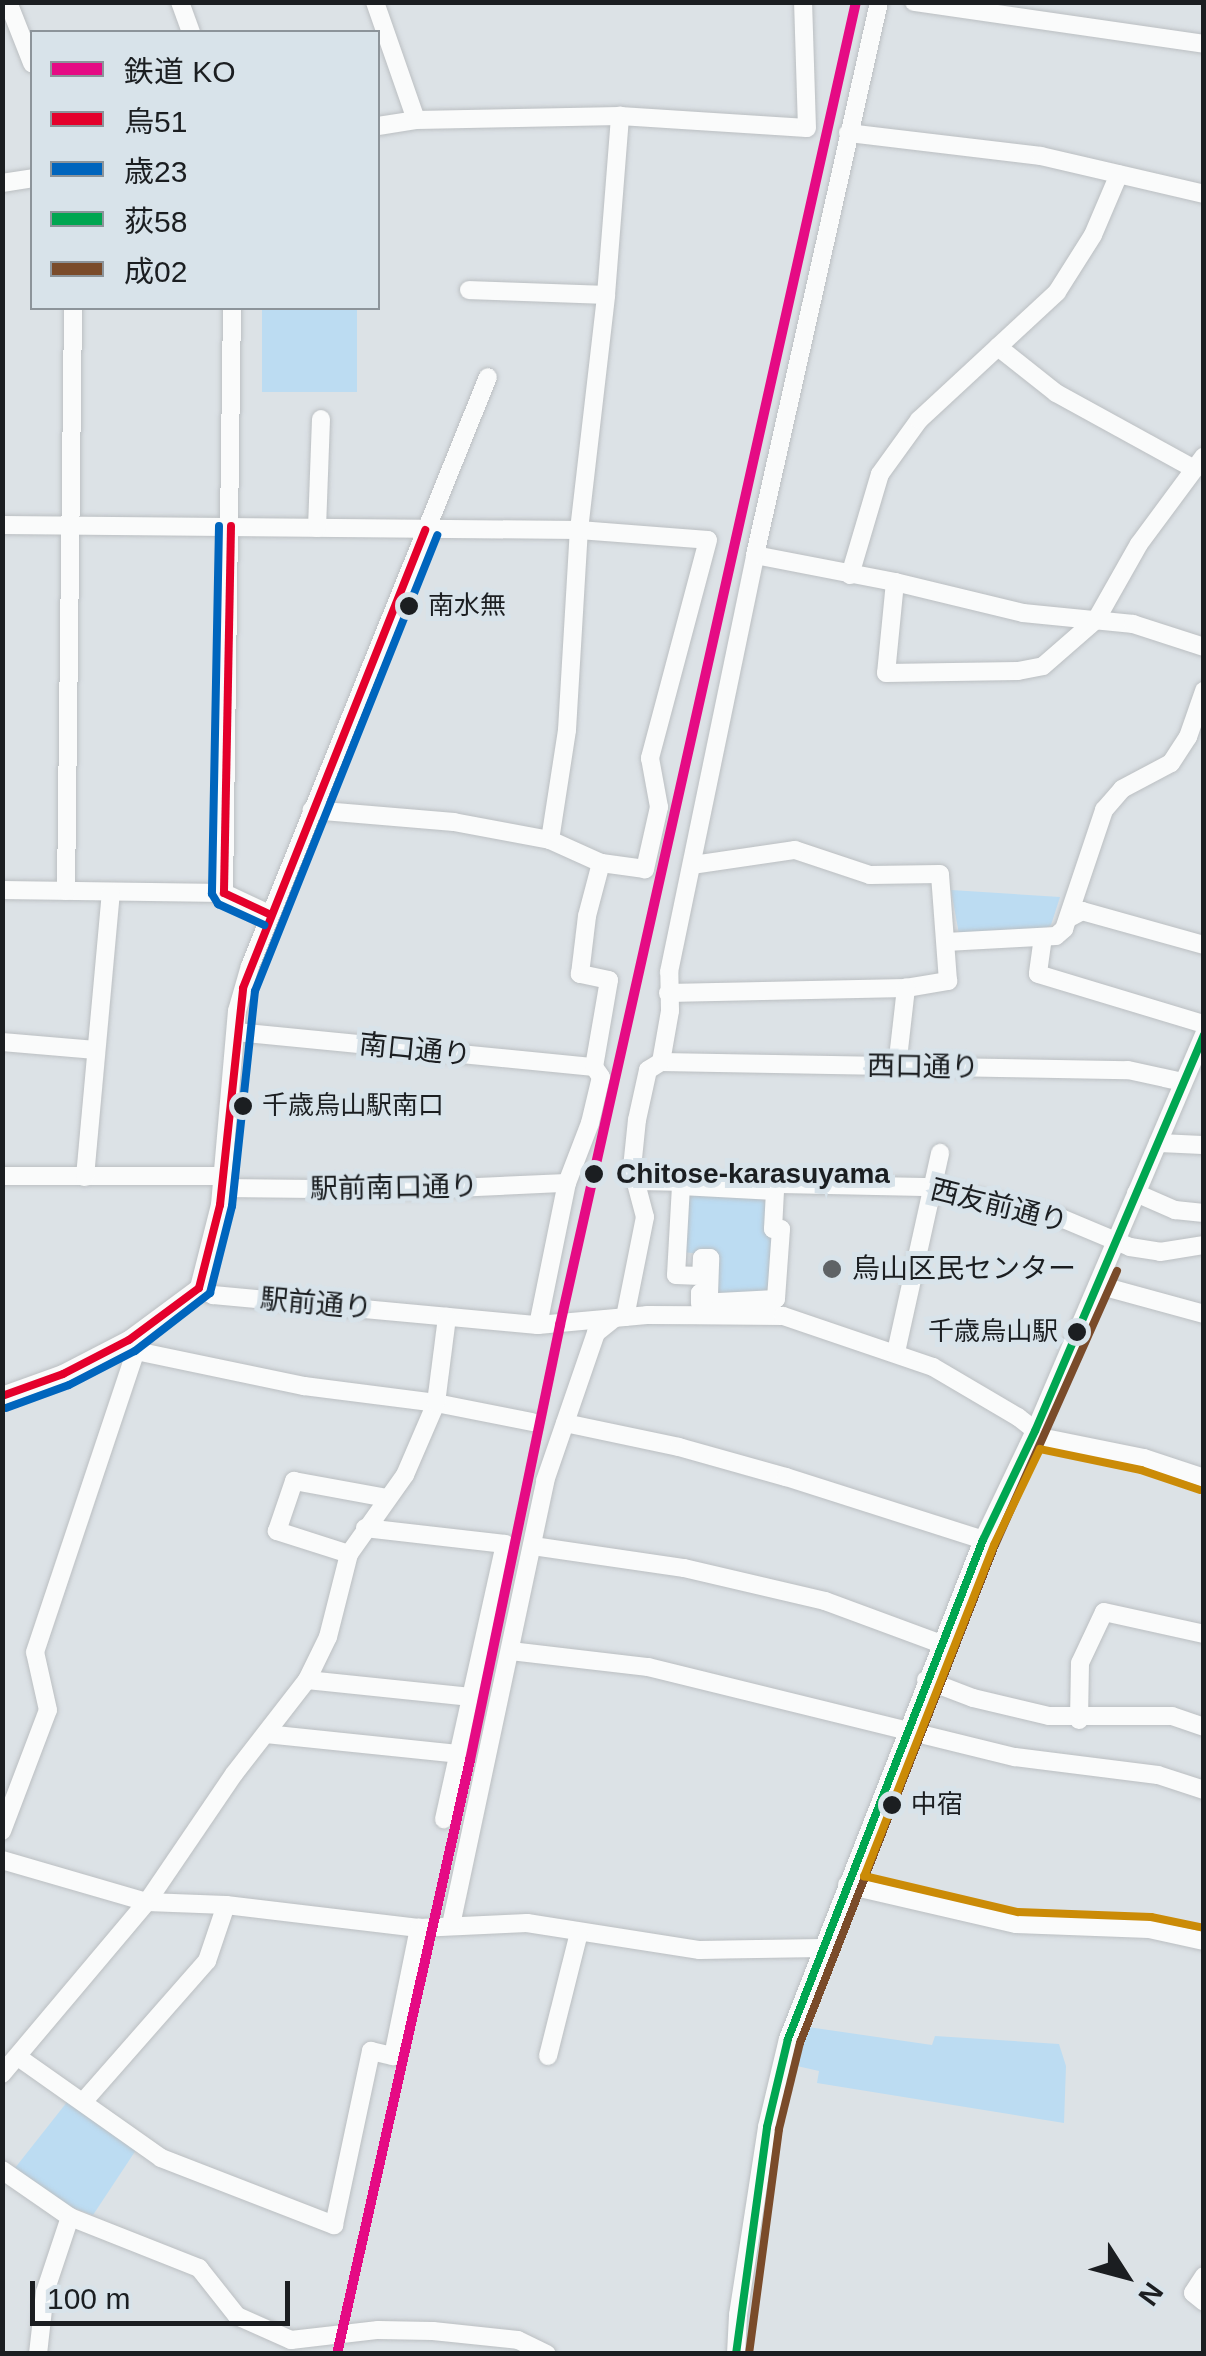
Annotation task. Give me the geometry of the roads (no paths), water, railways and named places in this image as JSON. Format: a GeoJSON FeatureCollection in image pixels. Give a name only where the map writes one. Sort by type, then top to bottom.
{"type":"FeatureCollection","features":[{"type":"Feature","properties":{"kind":"street"},"geometry":{"type":"LineString","coordinates":[[8,2],[30,58]]}},
{"type":"Feature","properties":{"kind":"street"},"geometry":{"type":"LineString","coordinates":[[180,2],[190,30]]}},
{"type":"Feature","properties":{"kind":"street"},"geometry":{"type":"LineString","coordinates":[[376,2],[416,120]]}},
{"type":"Feature","properties":{"kind":"street"},"geometry":{"type":"LineString","coordinates":[[380,126],[416,120],[620,116],[807,128],[803,2]]}},
{"type":"Feature","properties":{"kind":"street"},"geometry":{"type":"LineString","coordinates":[[619,1318],[646,1216],[639,1181],[632,1168],[636,1120],[648,1070],[661,1062],[670,1011],[668,994],[755,555],[879,2]]}},
{"type":"Feature","properties":{"kind":"street"},"geometry":{"type":"LineString","coordinates":[[914,2],[1204,44]]}},
{"type":"Feature","properties":{"kind":"street"},"geometry":{"type":"LineString","coordinates":[[550,840],[567,730],[579,530],[606,295],[620,116]]}},
{"type":"Feature","properties":{"kind":"street"},"geometry":{"type":"LineString","coordinates":[[848,133],[1002,150],[1204,194]]}},
{"type":"Feature","properties":{"kind":"street"},"geometry":{"type":"LineString","coordinates":[[850,575],[880,474],[919,420],[1058,292],[1093,235],[1119,174]]}},
{"type":"Feature","properties":{"kind":"street"},"geometry":{"type":"LineString","coordinates":[[2,183],[30,178]]}},
{"type":"Feature","properties":{"kind":"street"},"geometry":{"type":"LineString","coordinates":[[470,290],[606,295]]}},
{"type":"Feature","properties":{"kind":"street"},"geometry":{"type":"LineString","coordinates":[[66,891],[73,310]]}},
{"type":"Feature","properties":{"kind":"street"},"geometry":{"type":"LineString","coordinates":[[224,893],[232,310]]}},
{"type":"Feature","properties":{"kind":"street"},"geometry":{"type":"LineString","coordinates":[[895,582],[886,673],[1018,671],[1043,666],[1096,620],[1139,544],[1199,462],[1056,393],[998,347]]}},
{"type":"Feature","properties":{"kind":"street"},"geometry":{"type":"LineString","coordinates":[[3,1395],[133,1345],[198,1288],[214,1236],[243,988],[488,378]]}},
{"type":"Feature","properties":{"kind":"street"},"geometry":{"type":"LineString","coordinates":[[316,528],[320,419]]}},
{"type":"Feature","properties":{"kind":"street"},"geometry":{"type":"LineString","coordinates":[[2,525],[579,530],[708,540],[650,758],[659,806],[645,869],[601,863],[550,840],[454,822],[312,810]]}},
{"type":"Feature","properties":{"kind":"street"},"geometry":{"type":"LineString","coordinates":[[755,555],[895,582],[1024,613],[1133,624],[1183,644],[1204,647]]}},
{"type":"Feature","properties":{"kind":"street"},"geometry":{"type":"LineString","coordinates":[[946,942],[1056,936],[1068,918],[1104,810],[1122,790],[1171,763],[1188,737],[1204,690]]}},
{"type":"Feature","properties":{"kind":"street"},"geometry":{"type":"LineString","coordinates":[[668,994],[906,988],[948,981],[940,874],[870,875],[795,850],[692,865]]}},
{"type":"Feature","properties":{"kind":"street"},"geometry":{"type":"LineString","coordinates":[[538,1324],[567,1183],[590,1123],[601,1077],[594,1067],[609,980],[580,974],[587,916],[601,863]]}},
{"type":"Feature","properties":{"kind":"street"},"geometry":{"type":"LineString","coordinates":[[2,890],[224,893],[270,914]]}},
{"type":"Feature","properties":{"kind":"street"},"geometry":{"type":"LineString","coordinates":[[85,1177],[111,892]]}},
{"type":"Feature","properties":{"kind":"street"},"geometry":{"type":"LineString","coordinates":[[1068,918],[1082,911],[1204,945]]}},
{"type":"Feature","properties":{"kind":"street"},"geometry":{"type":"LineString","coordinates":[[1042,937],[1038,974],[1204,1024]]}},
{"type":"Feature","properties":{"kind":"street"},"geometry":{"type":"LineString","coordinates":[[897,1067],[906,988]]}},
{"type":"Feature","properties":{"kind":"street","name":"南口通り"},"geometry":{"type":"LineString","coordinates":[[236,1032],[594,1067]]}},
{"type":"Feature","properties":{"kind":"street"},"geometry":{"type":"LineString","coordinates":[[736,2354],[738,2315],[774,2088],[823,1948],[904,1732],[983,1540],[1035,1431],[1204,1034]]}},
{"type":"Feature","properties":{"kind":"street"},"geometry":{"type":"LineString","coordinates":[[2,1042],[96,1050]]}},
{"type":"Feature","properties":{"kind":"street","name":"西口通り"},"geometry":{"type":"LineString","coordinates":[[661,1062],[1128,1070],[1184,1082]]}},
{"type":"Feature","properties":{"kind":"street"},"geometry":{"type":"LineString","coordinates":[[1158,1143],[1204,1144]]}},
{"type":"Feature","properties":{"kind":"street"},"geometry":{"type":"LineString","coordinates":[[896,1352],[940,1153]]}},
{"type":"Feature","properties":{"kind":"street","name":"駅前南口通り"},"geometry":{"type":"LineString","coordinates":[[2,1176],[410,1190],[567,1183]]}},
{"type":"Feature","properties":{"kind":"street","name":"西友前通り"},"geometry":{"type":"LineString","coordinates":[[639,1181],[935,1187],[1016,1205],[1160,1252],[1204,1245]]}},
{"type":"Feature","properties":{"kind":"street"},"geometry":{"type":"LineString","coordinates":[[681,1186],[775,1191],[772,1229],[781,1229],[776,1299],[700,1303],[700,1293],[709,1294],[710,1258],[702,1258],[700,1276],[676,1275],[681,1186]]}},
{"type":"Feature","properties":{"kind":"street"},"geometry":{"type":"LineString","coordinates":[[1136,1193],[1175,1210],[1204,1213]]}},
{"type":"Feature","properties":{"kind":"street"},"geometry":{"type":"LineString","coordinates":[[1098,1285],[1204,1314]]}},
{"type":"Feature","properties":{"kind":"street","name":"駅前通り"},"geometry":{"type":"LineString","coordinates":[[198,1288],[213,1295],[538,1324],[619,1318]]}},
{"type":"Feature","properties":{"kind":"street"},"geometry":{"type":"LineString","coordinates":[[451,1925],[545,1481],[596,1333],[619,1318],[783,1316],[933,1367],[1045,1438],[1144,1458],[1204,1478]]}},
{"type":"Feature","properties":{"kind":"street"},"geometry":{"type":"LineString","coordinates":[[2,2074],[147,1902],[307,1680],[328,1637],[348,1554],[405,1475],[436,1404],[447,1317]]}},
{"type":"Feature","properties":{"kind":"street"},"geometry":{"type":"LineString","coordinates":[[133,1345],[304,1386],[532,1422]]}},
{"type":"Feature","properties":{"kind":"street"},"geometry":{"type":"LineString","coordinates":[[2,1831],[48,1710],[35,1652],[133,1345]]}},
{"type":"Feature","properties":{"kind":"street"},"geometry":{"type":"LineString","coordinates":[[565,1424],[750,1467],[983,1540]]}},
{"type":"Feature","properties":{"kind":"street"},"geometry":{"type":"LineString","coordinates":[[348,1554],[276,1531],[294,1481],[388,1498]]}},
{"type":"Feature","properties":{"kind":"street"},"geometry":{"type":"LineString","coordinates":[[365,1528],[505,1544],[444,1819]]}},
{"type":"Feature","properties":{"kind":"street"},"geometry":{"type":"LineString","coordinates":[[533,1546],[684,1568],[808,1597],[941,1644]]}},
{"type":"Feature","properties":{"kind":"street"},"geometry":{"type":"LineString","coordinates":[[1079,1720],[1080,1664],[1104,1612],[1204,1634]]}},
{"type":"Feature","properties":{"kind":"street"},"geometry":{"type":"LineString","coordinates":[[511,1651],[648,1667],[1014,1757],[1158,1774],[1204,1790]]}},
{"type":"Feature","properties":{"kind":"street"},"geometry":{"type":"LineString","coordinates":[[307,1680],[471,1696]]}},
{"type":"Feature","properties":{"kind":"street"},"geometry":{"type":"LineString","coordinates":[[926,1680],[973,1698],[1079,1720],[1172,1716],[1204,1727]]}},
{"type":"Feature","properties":{"kind":"street"},"geometry":{"type":"LineString","coordinates":[[266,1734],[458,1754]]}},
{"type":"Feature","properties":{"kind":"street"},"geometry":{"type":"LineString","coordinates":[[2,1860],[147,1902],[226,1905],[419,1928],[527,1923],[700,1950],[823,1948]]}},
{"type":"Feature","properties":{"kind":"street"},"geometry":{"type":"LineString","coordinates":[[847,1885],[1016,1924],[1149,1930],[1204,1941]]}},
{"type":"Feature","properties":{"kind":"street"},"geometry":{"type":"LineString","coordinates":[[83,2102],[207,1962],[226,1905]]}},
{"type":"Feature","properties":{"kind":"street"},"geometry":{"type":"LineString","coordinates":[[18,2057],[161,2158],[190,2173],[334,2225],[372,2051],[393,2056],[419,1928]]}},
{"type":"Feature","properties":{"kind":"street"},"geometry":{"type":"LineString","coordinates":[[548,2056],[579,1933]]}},
{"type":"Feature","properties":{"kind":"street"},"geometry":{"type":"LineString","coordinates":[[2,2170],[70,2216],[199,2268],[237,2316],[291,2340],[378,2330],[433,2331],[518,2340],[547,2354]]}},
{"type":"Feature","properties":{"kind":"street"},"geometry":{"type":"LineString","coordinates":[[38,2354],[45,2292],[70,2216]]}},
{"type":"Feature","properties":{"kind":"street"},"geometry":{"type":"LineString","coordinates":[[1204,2276],[1193,2293],[1204,2302]]}},
{"type":"Feature","properties":{"kind":"rail line","name":"KO"},"geometry":{"type":"LineString","coordinates":[[337,2354],[470,1760],[560,1325],[856,2]]}},
{"type":"Feature","properties":{"kind":"place","name":"南水無"},"geometry":{"type":"Point","coordinates":[409,606]}},
{"type":"Feature","properties":{"kind":"place","name":"千歳烏山駅南口"},"geometry":{"type":"Point","coordinates":[243,1106]}},
{"type":"Feature","properties":{"kind":"place","name":"Chitose-karasuyama"},"geometry":{"type":"Point","coordinates":[594,1174]}},
{"type":"Feature","properties":{"kind":"place","name":"烏山区民センター"},"geometry":{"type":"Point","coordinates":[832,1269]}},
{"type":"Feature","properties":{"kind":"place","name":"千歳烏山駅"},"geometry":{"type":"Point","coordinates":[1077,1332]}},
{"type":"Feature","properties":{"kind":"place","name":"中宿"},"geometry":{"type":"Point","coordinates":[892,1805]}}]}
